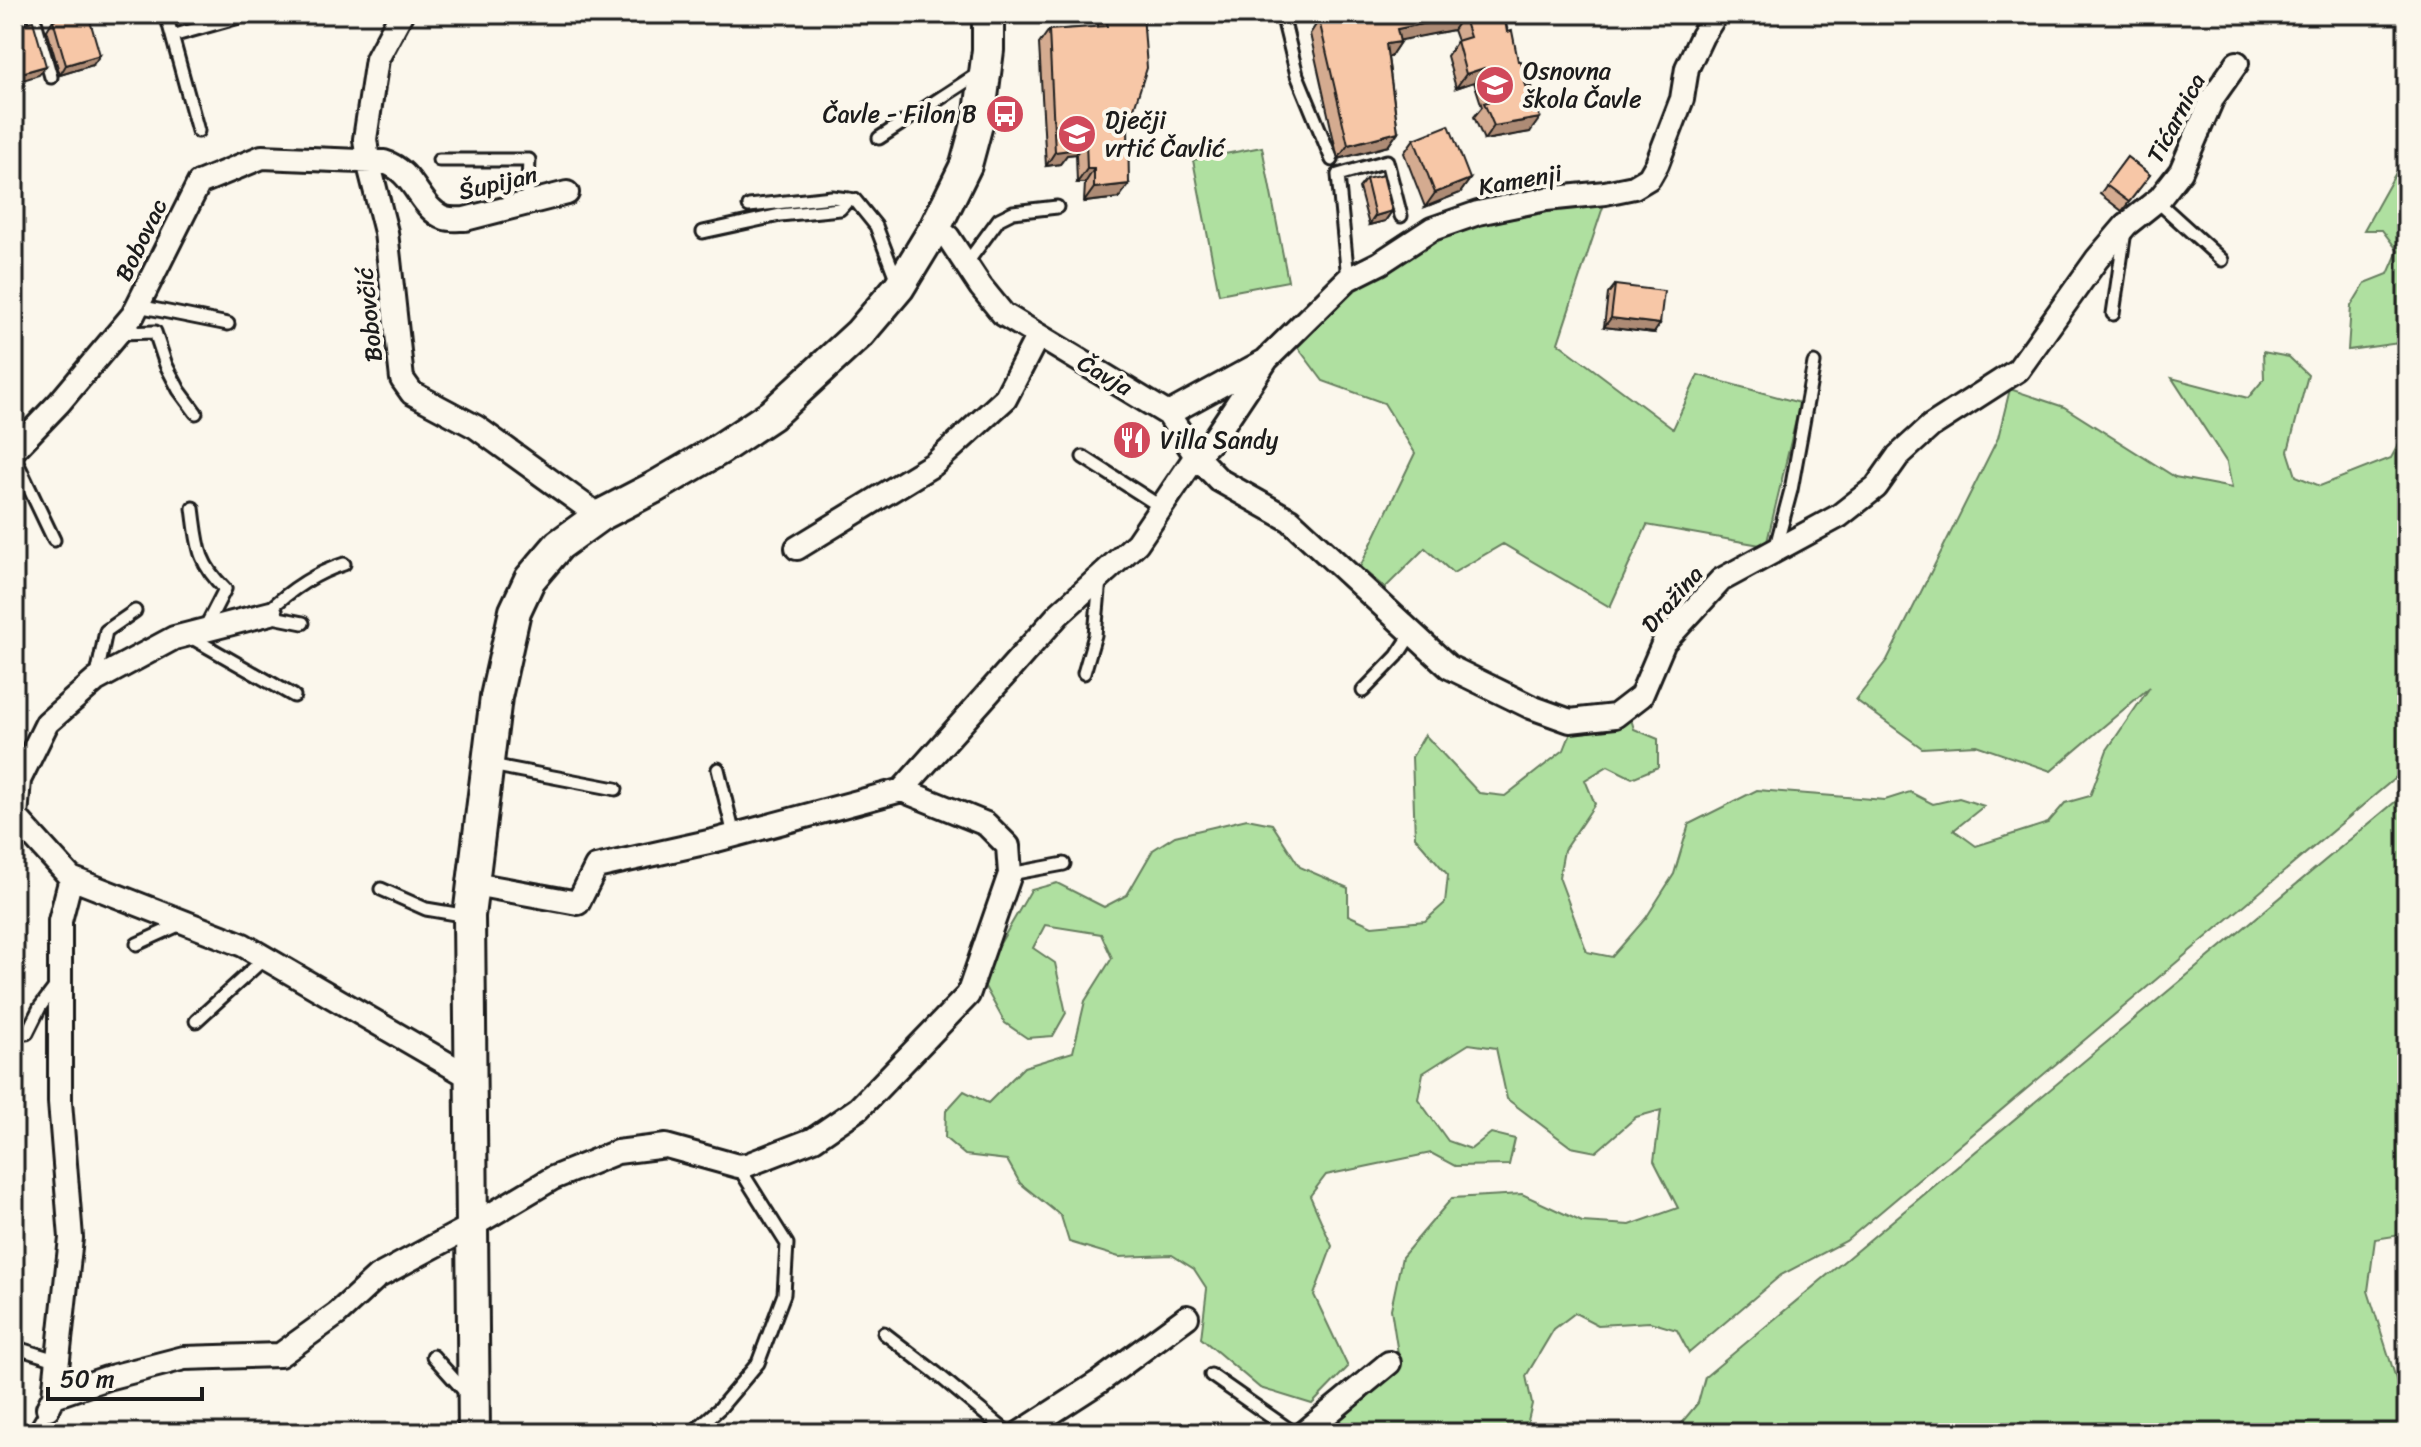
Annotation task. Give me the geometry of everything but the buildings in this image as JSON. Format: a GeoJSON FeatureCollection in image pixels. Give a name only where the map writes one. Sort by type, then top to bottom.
{"type":"FeatureCollection","features":[{"type":"Feature","properties":{"kind":"main road"},"geometry":{"type":"LineString","coordinates":[[474,1433],[469,916],[496,697],[515,611],[530,579],[559,545],[599,516],[720,449],[771,415],[860,333],[899,287],[935,228],[966,165],[980,113],[988,50],[988,14]]}},
{"type":"Feature","properties":{"kind":"street","name":"Bobovčić"},"geometry":{"type":"LineString","coordinates":[[401,14],[377,59],[365,139],[386,232],[402,379],[412,393],[476,427],[599,516]]}},
{"type":"Feature","properties":{"kind":"street","name":"Kamenji"},"geometry":{"type":"LineString","coordinates":[[1196,456],[1215,437],[1267,359],[1348,279],[1380,263],[1432,229],[1478,213],[1546,199],[1605,193],[1634,187],[1649,178],[1682,99],[1687,68],[1716,14]]}},
{"type":"Feature","properties":{"kind":"street","name":"Tićarnica"},"geometry":{"type":"LineString","coordinates":[[2158,200],[2181,171],[2213,97],[2237,63]]}},
{"type":"Feature","properties":{"kind":"street","name":"Bobovac"},"geometry":{"type":"LineString","coordinates":[[14,450],[59,403],[138,306],[199,183],[262,157],[368,161]]}},
{"type":"Feature","properties":{"kind":"street","name":"Šupijan"},"geometry":{"type":"LineString","coordinates":[[368,161],[396,165],[430,207],[443,218],[465,219],[567,193]]}},
{"type":"Feature","properties":{"kind":"street","name":"Dražina"},"geometry":{"type":"LineString","coordinates":[[1196,456],[1219,480],[1290,520],[1449,667],[1531,707],[1570,721],[1615,716],[1641,696],[1664,642],[1721,580],[1839,516],[1876,487],[1898,456],[1931,426],[2018,370],[2097,259],[2126,225],[2158,200]]}},
{"type":"Feature","properties":{"kind":"street","name":"Čavja"},"geometry":{"type":"LineString","coordinates":[[935,228],[948,237],[1003,314],[1168,414],[1196,456]]}},
{"type":"Feature","properties":{"kind":"street"},"geometry":{"type":"LineString","coordinates":[[797,548],[934,464],[1005,399],[1037,337]]}},
{"type":"Feature","properties":{"kind":"street","name":"Kamenji"},"geometry":{"type":"LineString","coordinates":[[1168,414],[1267,359]]}},
{"type":"Feature","properties":{"kind":"street"},"geometry":{"type":"LineString","coordinates":[[474,884],[578,903],[596,867],[734,835],[902,790],[1059,614],[1137,543],[1196,456]]}},
{"type":"Feature","properties":{"kind":"street"},"geometry":{"type":"LineString","coordinates":[[267,614],[174,638],[96,680],[47,723],[19,780],[15,816],[71,878],[243,945],[470,1077]]}},
{"type":"Feature","properties":{"kind":"street"},"geometry":{"type":"LineString","coordinates":[[51,1402],[107,1378],[184,1358],[280,1355],[337,1314],[377,1277],[553,1178],[617,1152],[666,1146],[738,1166],[814,1139],[859,1108],[968,995],[1010,874],[1008,846],[986,824],[902,790]]}},
{"type":"Feature","properties":{"kind":"street"},"geometry":{"type":"LineString","coordinates":[[51,1402],[59,1361],[71,1238],[60,1102],[60,921],[71,878]]}},
{"type":"Feature","properties":{"kind":"street"},"geometry":{"type":"LineString","coordinates":[[1020,1433],[1099,1382],[1187,1317]]}},
{"type":"Feature","properties":{"kind":"street"},"geometry":{"type":"LineString","coordinates":[[1304,1433],[1389,1363]]}},
{"type":"Feature","properties":{"kind":"lane"},"geometry":{"type":"LineString","coordinates":[[33,14],[51,77]]}},
{"type":"Feature","properties":{"kind":"lane"},"geometry":{"type":"LineString","coordinates":[[166,14],[198,131]]}},
{"type":"Feature","properties":{"kind":"lane"},"geometry":{"type":"LineString","coordinates":[[1282,14],[1294,66],[1332,160]]}},
{"type":"Feature","properties":{"kind":"lane"},"geometry":{"type":"LineString","coordinates":[[172,36],[246,15]]}},
{"type":"Feature","properties":{"kind":"lane"},"geometry":{"type":"LineString","coordinates":[[879,138],[986,68]]}},
{"type":"Feature","properties":{"kind":"lane"},"geometry":{"type":"LineString","coordinates":[[439,160],[529,160],[527,203]]}},
{"type":"Feature","properties":{"kind":"lane"},"geometry":{"type":"LineString","coordinates":[[1348,279],[1338,175],[1387,161],[1401,216]]}},
{"type":"Feature","properties":{"kind":"lane"},"geometry":{"type":"LineString","coordinates":[[749,206],[832,197],[855,200],[876,226],[899,287]]}},
{"type":"Feature","properties":{"kind":"lane"},"geometry":{"type":"LineString","coordinates":[[703,232],[780,215],[840,209],[849,199]]}},
{"type":"Feature","properties":{"kind":"lane"},"geometry":{"type":"LineString","coordinates":[[2158,200],[2222,260]]}},
{"type":"Feature","properties":{"kind":"lane"},"geometry":{"type":"LineString","coordinates":[[966,264],[999,219],[1013,212],[1057,207]]}},
{"type":"Feature","properties":{"kind":"lane"},"geometry":{"type":"LineString","coordinates":[[2113,314],[2126,225]]}},
{"type":"Feature","properties":{"kind":"lane"},"geometry":{"type":"LineString","coordinates":[[138,306],[228,324]]}},
{"type":"Feature","properties":{"kind":"lane"},"geometry":{"type":"LineString","coordinates":[[118,333],[155,332],[166,365],[196,413]]}},
{"type":"Feature","properties":{"kind":"lane"},"geometry":{"type":"LineString","coordinates":[[1775,550],[1791,490],[1814,363]]}},
{"type":"Feature","properties":{"kind":"lane"},"geometry":{"type":"LineString","coordinates":[[14,456],[54,540]]}},
{"type":"Feature","properties":{"kind":"lane"},"geometry":{"type":"LineString","coordinates":[[1083,457],[1161,507]]}},
{"type":"Feature","properties":{"kind":"lane"},"geometry":{"type":"LineString","coordinates":[[193,508],[199,550],[209,573],[225,589],[195,633],[294,696]]}},
{"type":"Feature","properties":{"kind":"lane"},"geometry":{"type":"LineString","coordinates":[[303,623],[267,614],[286,594],[330,568],[344,564]]}},
{"type":"Feature","properties":{"kind":"lane"},"geometry":{"type":"LineString","coordinates":[[1084,673],[1095,635],[1101,575]]}},
{"type":"Feature","properties":{"kind":"lane"},"geometry":{"type":"LineString","coordinates":[[96,680],[106,631],[135,611]]}},
{"type":"Feature","properties":{"kind":"lane"},"geometry":{"type":"LineString","coordinates":[[1363,691],[1397,656],[1412,633]]}},
{"type":"Feature","properties":{"kind":"lane"},"geometry":{"type":"LineString","coordinates":[[488,765],[616,789]]}},
{"type":"Feature","properties":{"kind":"lane"},"geometry":{"type":"LineString","coordinates":[[718,769],[734,835]]}},
{"type":"Feature","properties":{"kind":"lane"},"geometry":{"type":"LineString","coordinates":[[1010,874],[1064,864]]}},
{"type":"Feature","properties":{"kind":"lane"},"geometry":{"type":"LineString","coordinates":[[381,889],[426,909],[469,916]]}},
{"type":"Feature","properties":{"kind":"lane"},"geometry":{"type":"LineString","coordinates":[[137,944],[184,922]]}},
{"type":"Feature","properties":{"kind":"lane"},"geometry":{"type":"LineString","coordinates":[[196,1021],[265,958]]}},
{"type":"Feature","properties":{"kind":"lane"},"geometry":{"type":"LineString","coordinates":[[27,1033],[40,1007],[60,981]]}},
{"type":"Feature","properties":{"kind":"lane"},"geometry":{"type":"LineString","coordinates":[[692,1433],[720,1408],[758,1363],[784,1294],[787,1244],[738,1166]]}},
{"type":"Feature","properties":{"kind":"lane"},"geometry":{"type":"LineString","coordinates":[[884,1333],[1008,1433]]}},
{"type":"Feature","properties":{"kind":"lane"},"geometry":{"type":"LineString","coordinates":[[14,1347],[59,1361]]}},
{"type":"Feature","properties":{"kind":"lane"},"geometry":{"type":"LineString","coordinates":[[433,1356],[473,1401]]}},
{"type":"Feature","properties":{"kind":"lane"},"geometry":{"type":"LineString","coordinates":[[1211,1375],[1294,1433]]}},
{"type":"Feature","properties":{"kind":"lane"},"geometry":{"type":"LineString","coordinates":[[33,1433],[51,1402]]}},
{"type":"Feature","properties":{"kind":"green space"},"geometry":{"type":"Polygon","coordinates":[[[1262,147],[1288,281],[1219,294],[1193,160],[1262,147]]]}},
{"type":"Feature","properties":{"kind":"green space"},"geometry":{"type":"Polygon","coordinates":[[[2407,168],[2407,351],[2399,343],[2348,350],[2351,306],[2365,283],[2388,274],[2398,251],[2382,230],[2364,230],[2398,169],[2407,168]]]}},
{"type":"Feature","properties":{"kind":"green space"},"geometry":{"type":"Polygon","coordinates":[[[1605,201],[1558,343],[1673,429],[1698,375],[1800,403],[1766,546],[1647,525],[1610,607],[1503,544],[1453,573],[1425,548],[1385,588],[1360,567],[1415,453],[1384,403],[1323,381],[1293,341],[1357,283],[1443,232],[1605,201]]]}},
{"type":"Feature","properties":{"kind":"green space"},"geometry":{"type":"Polygon","coordinates":[[[2263,352],[2289,357],[2308,375],[2288,451],[2296,476],[2320,486],[2391,458],[2407,429],[2407,768],[1846,1241],[1781,1275],[1689,1353],[1677,1330],[1650,1322],[1598,1325],[1575,1313],[1554,1329],[1526,1376],[1532,1404],[1525,1433],[1320,1433],[1353,1381],[1399,1360],[1391,1309],[1402,1257],[1452,1198],[1522,1194],[1582,1222],[1630,1225],[1678,1208],[1654,1161],[1661,1110],[1636,1117],[1596,1152],[1571,1147],[1507,1099],[1496,1048],[1469,1044],[1423,1073],[1418,1099],[1448,1141],[1471,1149],[1491,1133],[1515,1139],[1509,1165],[1455,1166],[1431,1153],[1326,1175],[1310,1196],[1332,1246],[1314,1295],[1348,1367],[1312,1404],[1260,1388],[1201,1338],[1207,1289],[1194,1269],[1172,1255],[1119,1257],[1069,1242],[1061,1216],[1020,1183],[1007,1160],[965,1155],[945,1138],[946,1111],[964,1091],[988,1103],[1024,1067],[1073,1052],[1085,1001],[1112,958],[1101,934],[1045,925],[1033,948],[1055,963],[1066,1013],[1053,1036],[1027,1038],[1005,1023],[980,978],[1031,890],[1057,883],[1104,907],[1127,895],[1153,850],[1175,836],[1247,819],[1272,824],[1300,867],[1348,888],[1348,915],[1372,926],[1425,921],[1445,903],[1448,875],[1415,837],[1412,757],[1425,735],[1479,793],[1505,796],[1564,750],[1574,725],[1597,728],[1631,719],[1634,729],[1658,739],[1658,767],[1632,778],[1608,766],[1585,780],[1595,804],[1564,850],[1559,877],[1587,952],[1612,957],[1646,918],[1674,874],[1689,824],[1757,790],[1885,800],[1910,792],[1933,804],[1959,798],[1984,806],[1954,830],[1976,846],[2048,823],[2065,803],[2090,796],[2107,750],[2150,687],[2051,771],[1976,745],[1922,748],[1856,700],[1887,660],[1998,438],[2010,389],[2064,407],[2175,477],[2232,488],[2227,463],[2172,378],[2248,398],[2264,379],[2263,352]]]}},
{"type":"Feature","properties":{"kind":"green space"},"geometry":{"type":"Polygon","coordinates":[[[2407,792],[2407,1234],[2375,1239],[2368,1291],[2398,1385],[2407,1396],[2407,1433],[1673,1433],[1698,1403],[1705,1377],[2407,792]]]}},
{"type":"Feature","properties":{"kind":"place","name":"Osnovna škola Čavle"},"geometry":{"type":"Point","coordinates":[1495,85]}},
{"type":"Feature","properties":{"kind":"place","name":"Čavle - Filon B"},"geometry":{"type":"Point","coordinates":[1005,114]}},
{"type":"Feature","properties":{"kind":"place","name":"Dječji vrtić Čavlić"},"geometry":{"type":"Point","coordinates":[1077,134]}},
{"type":"Feature","properties":{"kind":"place","name":"Villa Sandy"},"geometry":{"type":"Point","coordinates":[1132,440]}}]}
